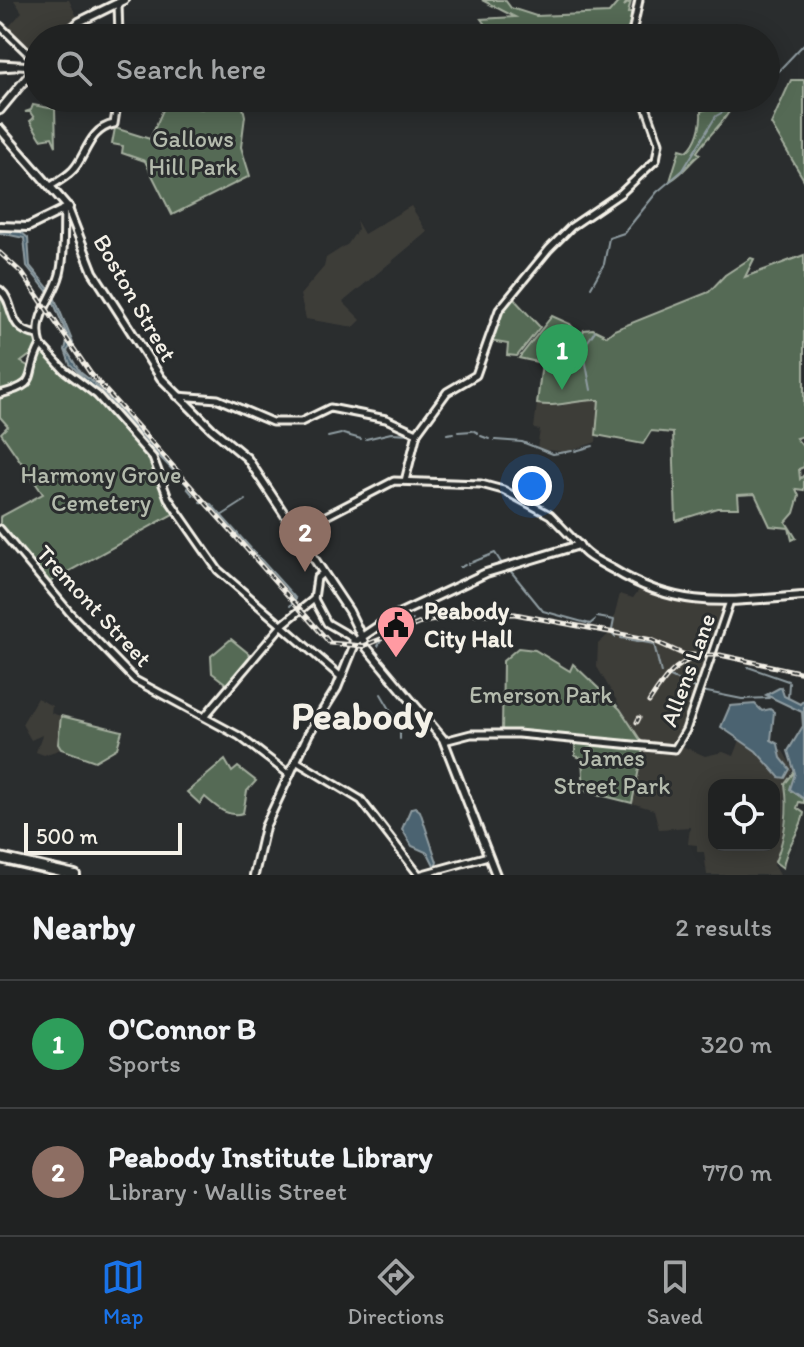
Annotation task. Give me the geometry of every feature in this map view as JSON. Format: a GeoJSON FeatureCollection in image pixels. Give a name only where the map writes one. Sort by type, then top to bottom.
{"type":"FeatureCollection","features":[{"type":"Feature","properties":{"kind":"highway"},"geometry":{"type":"LineString","coordinates":[[0,860],[75,875]]}},
{"type":"Feature","properties":{"kind":"highway"},"geometry":{"type":"LineString","coordinates":[[51,870],[65,875]]}},
{"type":"Feature","properties":{"kind":"main road"},"geometry":{"type":"LineString","coordinates":[[75,24],[121,2]]}},
{"type":"Feature","properties":{"kind":"main road"},"geometry":{"type":"LineString","coordinates":[[0,112],[24,80]]}},
{"type":"Feature","properties":{"kind":"main road","name":"Boston Street"},"geometry":{"type":"LineString","coordinates":[[0,129],[51,186],[66,209],[95,275],[160,376],[222,439],[247,458],[297,531],[369,650],[444,741],[496,875]]}},
{"type":"Feature","properties":{"kind":"main road"},"geometry":{"type":"LineString","coordinates":[[0,226],[25,227],[66,209]]}},
{"type":"Feature","properties":{"kind":"main road"},"geometry":{"type":"LineString","coordinates":[[254,875],[264,828],[341,677],[353,645],[404,611],[486,573],[579,545]]}},
{"type":"Feature","properties":{"kind":"main road"},"geometry":{"type":"LineString","coordinates":[[579,545],[586,554]]}},
{"type":"Feature","properties":{"kind":"main road"},"geometry":{"type":"LineString","coordinates":[[579,545],[602,563]]}},
{"type":"Feature","properties":{"kind":"main road"},"geometry":{"type":"LineString","coordinates":[[567,549],[586,554],[642,586],[677,599],[730,601],[804,596]]}},
{"type":"Feature","properties":{"kind":"street"},"geometry":{"type":"LineString","coordinates":[[634,24],[639,0]]}},
{"type":"Feature","properties":{"kind":"street"},"geometry":{"type":"LineString","coordinates":[[120,24],[121,2]]}},
{"type":"Feature","properties":{"kind":"street"},"geometry":{"type":"LineString","coordinates":[[0,26],[24,53]]}},
{"type":"Feature","properties":{"kind":"street"},"geometry":{"type":"LineString","coordinates":[[0,66],[24,66]]}},
{"type":"Feature","properties":{"kind":"street"},"geometry":{"type":"LineString","coordinates":[[51,186],[72,172],[92,140],[105,127],[114,124],[116,112]]}},
{"type":"Feature","properties":{"kind":"street"},"geometry":{"type":"LineString","coordinates":[[405,481],[417,433],[447,392],[476,375],[498,311],[564,233],[620,194],[654,162],[659,143],[648,112]]}},
{"type":"Feature","properties":{"kind":"street"},"geometry":{"type":"LineString","coordinates":[[66,209],[60,274],[50,294],[38,335],[41,345],[64,370],[97,395],[149,452],[158,466],[172,505],[221,574],[341,677]]}},
{"type":"Feature","properties":{"kind":"street"},"geometry":{"type":"LineString","coordinates":[[0,290],[6,296],[10,313],[18,325],[38,335]]}},
{"type":"Feature","properties":{"kind":"street"},"geometry":{"type":"LineString","coordinates":[[0,394],[29,383],[41,345]]}},
{"type":"Feature","properties":{"kind":"street"},"geometry":{"type":"LineString","coordinates":[[177,396],[215,398],[272,422],[301,422],[330,408],[386,419],[417,433]]}},
{"type":"Feature","properties":{"kind":"street"},"geometry":{"type":"LineString","coordinates":[[297,531],[387,484],[405,481],[495,486],[553,517],[579,545]]}},
{"type":"Feature","properties":{"kind":"street","name":"Tremont Street"},"geometry":{"type":"LineString","coordinates":[[0,529],[68,611],[135,680],[254,746],[290,775]]}},
{"type":"Feature","properties":{"kind":"street"},"geometry":{"type":"LineString","coordinates":[[323,573],[317,578],[314,599],[327,623],[353,638],[353,645]]}},
{"type":"Feature","properties":{"kind":"street"},"geometry":{"type":"LineString","coordinates":[[205,717],[282,625],[314,599]]}},
{"type":"Feature","properties":{"kind":"street","name":"Allens Lane"},"geometry":{"type":"LineString","coordinates":[[444,741],[471,734],[513,733],[675,749],[686,730],[730,601]]}},
{"type":"Feature","properties":{"kind":"street"},"geometry":{"type":"LineString","coordinates":[[296,761],[361,800],[419,875],[488,856]]}},
{"type":"Feature","properties":{"kind":"shaded area"},"geometry":{"type":"Polygon","coordinates":[[[14,0],[69,0],[78,19],[72,24],[24,24],[24,46],[7,29],[22,12],[14,0]]]}},
{"type":"Feature","properties":{"kind":"shaded area"},"geometry":{"type":"Polygon","coordinates":[[[411,206],[427,232],[343,302],[361,320],[354,327],[306,319],[300,295],[324,267],[326,258],[348,244],[358,229],[356,220],[364,234],[411,206]]]}},
{"type":"Feature","properties":{"kind":"shaded area"},"geometry":{"type":"Polygon","coordinates":[[[574,399],[599,400],[596,442],[567,452],[537,449],[540,430],[534,429],[537,404],[562,406],[574,399]]]}},
{"type":"Feature","properties":{"kind":"shaded area"},"geometry":{"type":"Polygon","coordinates":[[[639,590],[676,602],[727,605],[679,742],[670,748],[642,744],[597,667],[598,644],[610,633],[620,594],[633,598],[639,590]]]}},
{"type":"Feature","properties":{"kind":"shaded area"},"geometry":{"type":"Polygon","coordinates":[[[37,698],[52,706],[51,713],[61,716],[58,744],[61,749],[44,755],[36,752],[42,735],[31,740],[22,724],[37,698]]]}},
{"type":"Feature","properties":{"kind":"shaded area"},"geometry":{"type":"Polygon","coordinates":[[[742,735],[783,751],[793,769],[785,783],[784,836],[780,848],[780,779],[708,779],[708,851],[779,851],[774,865],[780,875],[707,875],[704,852],[697,852],[697,845],[688,844],[690,827],[659,829],[654,810],[632,803],[643,749],[679,753],[682,746],[705,756],[723,752],[734,756],[742,735]]]}},
{"type":"Feature","properties":{"kind":"green space"},"geometry":{"type":"Polygon","coordinates":[[[482,0],[505,0],[511,8],[536,16],[609,13],[620,0],[628,0],[624,6],[631,1],[628,13],[632,13],[630,24],[485,24],[481,19],[515,17],[482,0]]]}},
{"type":"Feature","properties":{"kind":"green space"},"geometry":{"type":"Polygon","coordinates":[[[791,80],[804,80],[804,180],[771,124],[776,112],[780,112],[780,104],[791,80]]]}},
{"type":"Feature","properties":{"kind":"green space"},"geometry":{"type":"Polygon","coordinates":[[[30,112],[55,112],[56,146],[52,137],[41,139],[30,121],[34,118],[30,112]]]}},
{"type":"Feature","properties":{"kind":"green space","name":"Gallows Hill Park"},"geometry":{"type":"Polygon","coordinates":[[[162,112],[244,112],[241,147],[250,176],[172,215],[145,161],[122,153],[123,146],[112,144],[115,128],[150,139],[162,112]]]}},
{"type":"Feature","properties":{"kind":"green space"},"geometry":{"type":"Polygon","coordinates":[[[701,112],[729,112],[697,152],[700,154],[670,181],[680,149],[687,151],[691,148],[700,128],[701,112]]]}},
{"type":"Feature","properties":{"kind":"green space"},"geometry":{"type":"Polygon","coordinates":[[[804,255],[804,436],[796,438],[804,448],[804,467],[799,469],[800,479],[804,475],[804,490],[796,489],[799,496],[794,513],[786,522],[796,538],[792,540],[789,528],[770,526],[755,494],[738,495],[739,508],[717,508],[676,521],[673,433],[651,431],[643,444],[596,435],[599,400],[537,404],[542,363],[519,358],[552,316],[570,324],[581,337],[584,330],[593,329],[607,336],[614,330],[709,292],[725,275],[751,258],[754,259],[745,277],[804,255]]]}},
{"type":"Feature","properties":{"kind":"green space"},"geometry":{"type":"Polygon","coordinates":[[[0,293],[9,315],[36,339],[38,349],[21,362],[31,368],[23,383],[0,393],[0,293]]]}},
{"type":"Feature","properties":{"kind":"green space"},"geometry":{"type":"Polygon","coordinates":[[[512,297],[540,327],[517,356],[507,355],[508,344],[490,341],[498,317],[512,297]]]}},
{"type":"Feature","properties":{"kind":"green space","name":"Harmony Grove Cemetery"},"geometry":{"type":"Polygon","coordinates":[[[41,350],[137,441],[153,463],[175,513],[48,583],[0,526],[0,517],[43,494],[1,433],[8,426],[0,417],[0,397],[29,387],[41,350]]]}},
{"type":"Feature","properties":{"kind":"green space"},"geometry":{"type":"Polygon","coordinates":[[[231,639],[253,657],[229,686],[212,673],[211,656],[231,639]]]}},
{"type":"Feature","properties":{"kind":"green space","name":"Emerson Park"},"geometry":{"type":"Polygon","coordinates":[[[518,648],[535,650],[570,671],[573,664],[620,709],[643,744],[502,732],[503,661],[518,648]]]}},
{"type":"Feature","properties":{"kind":"green space"},"geometry":{"type":"Polygon","coordinates":[[[61,716],[122,731],[117,748],[95,761],[61,749],[58,744],[61,716]]]}},
{"type":"Feature","properties":{"kind":"green space","name":"James Street Park"},"geometry":{"type":"Polygon","coordinates":[[[575,742],[643,749],[632,803],[584,791],[582,758],[575,756],[575,742]]]}},
{"type":"Feature","properties":{"kind":"green space"},"geometry":{"type":"Polygon","coordinates":[[[225,760],[232,772],[238,767],[256,781],[247,791],[243,813],[227,813],[205,797],[200,804],[187,792],[225,760]]]}},
{"type":"Feature","properties":{"kind":"green space"},"geometry":{"type":"Polygon","coordinates":[[[795,771],[792,791],[804,799],[804,803],[799,802],[797,808],[804,813],[783,868],[775,862],[786,823],[785,784],[795,771]]]}},
{"type":"Feature","properties":{"kind":"water"},"geometry":{"type":"Polygon","coordinates":[[[0,230],[21,232],[28,238],[30,266],[53,294],[73,343],[67,351],[80,372],[94,383],[189,487],[70,364],[65,350],[68,337],[51,296],[27,266],[24,238],[0,233],[0,230]]]}},
{"type":"Feature","properties":{"kind":"water"},"geometry":{"type":"Polygon","coordinates":[[[781,687],[784,696],[800,704],[804,700],[804,799],[790,789],[795,773],[788,751],[803,726],[802,712],[766,695],[781,687]]]}},
{"type":"Feature","properties":{"kind":"water"},"geometry":{"type":"Polygon","coordinates":[[[755,704],[762,711],[770,709],[774,712],[771,740],[778,744],[781,758],[790,769],[785,778],[779,777],[756,751],[721,727],[730,706],[755,704]]]}},
{"type":"Feature","properties":{"kind":"water"},"geometry":{"type":"Polygon","coordinates":[[[411,808],[420,811],[437,862],[435,867],[428,853],[412,846],[402,829],[411,808]]]}},
{"type":"Feature","properties":{"kind":"waterway"},"geometry":{"type":"LineString","coordinates":[[780,69],[804,44]]}},
{"type":"Feature","properties":{"kind":"waterway"},"geometry":{"type":"LineString","coordinates":[[591,287],[604,264],[609,238],[624,233],[657,192],[683,170],[716,116],[723,112]]}},
{"type":"Feature","properties":{"kind":"waterway"},"geometry":{"type":"LineString","coordinates":[[591,390],[583,348],[595,331]]}},
{"type":"Feature","properties":{"kind":"waterway"},"geometry":{"type":"LineString","coordinates":[[458,432],[472,431]]}},
{"type":"Feature","properties":{"kind":"waterway"},"geometry":{"type":"LineString","coordinates":[[474,431],[478,433]]}},
{"type":"Feature","properties":{"kind":"waterway"},"geometry":{"type":"LineString","coordinates":[[366,439],[391,433],[411,434]]}},
{"type":"Feature","properties":{"kind":"waterway"},"geometry":{"type":"LineString","coordinates":[[447,434],[454,433]]}},
{"type":"Feature","properties":{"kind":"waterway"},"geometry":{"type":"LineString","coordinates":[[328,437],[341,434]]}},
{"type":"Feature","properties":{"kind":"waterway"},"geometry":{"type":"LineString","coordinates":[[343,434],[361,439]]}},
{"type":"Feature","properties":{"kind":"waterway"},"geometry":{"type":"LineString","coordinates":[[481,436],[489,439]]}},
{"type":"Feature","properties":{"kind":"waterway"},"geometry":{"type":"LineString","coordinates":[[495,440],[522,442],[553,454],[572,451]]}},
{"type":"Feature","properties":{"kind":"waterway"},"geometry":{"type":"LineString","coordinates":[[575,451],[593,446]]}},
{"type":"Feature","properties":{"kind":"waterway"},"geometry":{"type":"LineString","coordinates":[[187,488],[193,495]]}},
{"type":"Feature","properties":{"kind":"waterway"},"geometry":{"type":"LineString","coordinates":[[221,516],[246,500]]}},
{"type":"Feature","properties":{"kind":"waterway"},"geometry":{"type":"LineString","coordinates":[[200,502],[211,504],[290,592],[296,599],[290,606]]}},
{"type":"Feature","properties":{"kind":"waterway"},"geometry":{"type":"LineString","coordinates":[[468,564],[495,553],[502,564]]}},
{"type":"Feature","properties":{"kind":"waterway"},"geometry":{"type":"LineString","coordinates":[[509,569],[543,611],[590,624],[595,620]]}},
{"type":"Feature","properties":{"kind":"waterway"},"geometry":{"type":"LineString","coordinates":[[597,617],[614,620],[612,630]]}},
{"type":"Feature","properties":{"kind":"waterway"},"geometry":{"type":"LineString","coordinates":[[385,638],[413,620]]}},
{"type":"Feature","properties":{"kind":"waterway"},"geometry":{"type":"LineString","coordinates":[[612,634],[615,637]]}},
{"type":"Feature","properties":{"kind":"waterway"},"geometry":{"type":"LineString","coordinates":[[621,638],[654,644],[661,673]]}},
{"type":"Feature","properties":{"kind":"waterway"},"geometry":{"type":"LineString","coordinates":[[378,646],[381,641]]}},
{"type":"Feature","properties":{"kind":"waterway"},"geometry":{"type":"LineString","coordinates":[[748,667],[788,681]]}},
{"type":"Feature","properties":{"kind":"waterway"},"geometry":{"type":"LineString","coordinates":[[668,676],[697,689]]}},
{"type":"Feature","properties":{"kind":"waterway"},"geometry":{"type":"LineString","coordinates":[[788,698],[789,683]]}},
{"type":"Feature","properties":{"kind":"waterway"},"geometry":{"type":"LineString","coordinates":[[702,691],[742,699],[769,698]]}},
{"type":"Feature","properties":{"kind":"waterway"},"geometry":{"type":"LineString","coordinates":[[381,694],[400,726]]}},
{"type":"Feature","properties":{"kind":"waterway"},"geometry":{"type":"LineString","coordinates":[[400,731],[400,739]]}},
{"type":"Feature","properties":{"kind":"railway"},"geometry":{"type":"LineString","coordinates":[[0,253],[22,273],[91,374],[330,643],[363,646],[423,622],[473,614],[515,614],[652,640],[685,655],[720,655],[804,673]]}},
{"type":"Feature","properties":{"kind":"railway"},"geometry":{"type":"LineString","coordinates":[[649,702],[676,668],[699,656]]}},
{"type":"Feature","properties":{"kind":"railway"},"geometry":{"type":"LineString","coordinates":[[637,722],[639,718]]}},
{"type":"Feature","properties":{"kind":"place","name":"O'Connor B"},"geometry":{"type":"Point","coordinates":[562,390]}},
{"type":"Feature","properties":{"kind":"place","name":"Peabody Institute Library"},"geometry":{"type":"Point","coordinates":[305,572]}},
{"type":"Feature","properties":{"kind":"place","name":"Peabody City Hall"},"geometry":{"type":"Point","coordinates":[396,659]}},
{"type":"Feature","properties":{"kind":"district","name":"Peabody"},"geometry":{"type":"Point","coordinates":[362,715]}}]}
